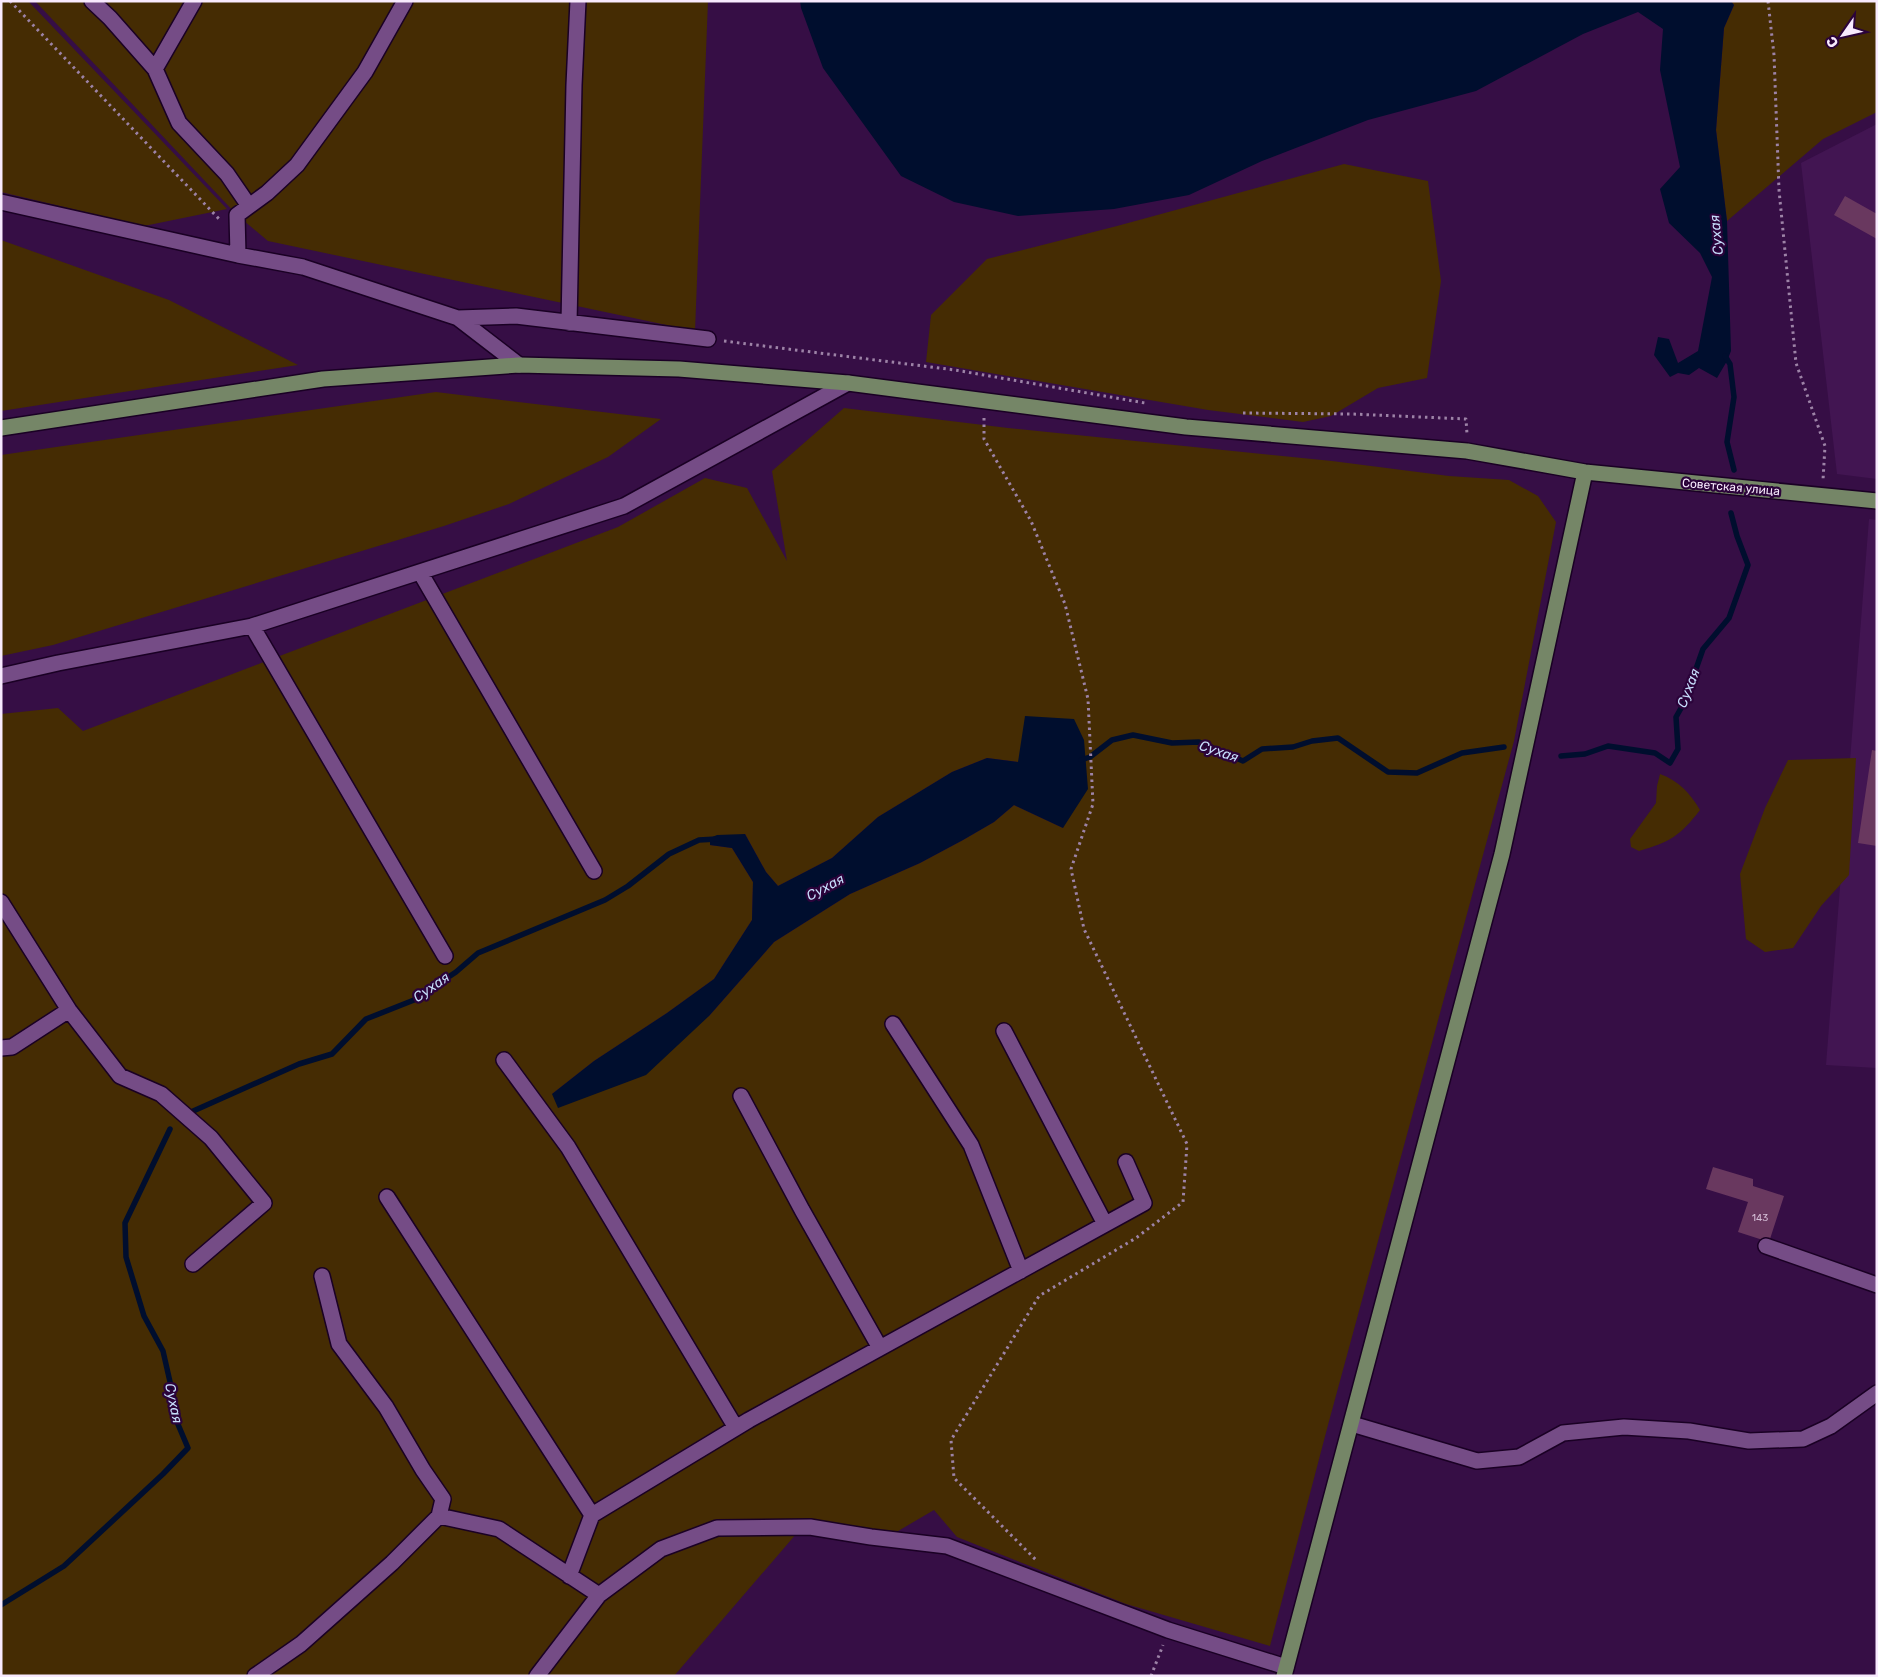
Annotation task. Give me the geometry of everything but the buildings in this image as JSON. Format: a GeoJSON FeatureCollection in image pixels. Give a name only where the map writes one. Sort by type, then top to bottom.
{"type":"FeatureCollection","features":[{"type":"Feature","properties":{"kind":"main road","name":"Советская улица"},"geometry":{"type":"LineString","coordinates":[[1,428],[323,379],[519,365],[679,368],[848,383],[1186,427],[1467,451],[1585,472],[1877,502]]}},
{"type":"Feature","properties":{"kind":"main road"},"geometry":{"type":"LineString","coordinates":[[1285,1672],[1502,854],[1585,472]]}},
{"type":"Feature","properties":{"kind":"street"},"geometry":{"type":"LineString","coordinates":[[92,1],[110,18],[155,69],[179,123],[227,174],[250,206]]}},
{"type":"Feature","properties":{"kind":"street"},"geometry":{"type":"LineString","coordinates":[[155,69],[194,1]]}},
{"type":"Feature","properties":{"kind":"street"},"geometry":{"type":"LineString","coordinates":[[238,255],[238,215],[267,193],[296,165],[366,72],[405,1]]}},
{"type":"Feature","properties":{"kind":"street"},"geometry":{"type":"LineString","coordinates":[[569,323],[574,85],[578,1]]}},
{"type":"Feature","properties":{"kind":"street"},"geometry":{"type":"LineString","coordinates":[[1,202],[238,255],[302,267],[458,318],[519,365]]}},
{"type":"Feature","properties":{"kind":"street"},"geometry":{"type":"LineString","coordinates":[[458,318],[516,316],[708,339]]}},
{"type":"Feature","properties":{"kind":"street"},"geometry":{"type":"LineString","coordinates":[[1,676],[58,663],[252,626],[624,506],[848,383]]}},
{"type":"Feature","properties":{"kind":"street"},"geometry":{"type":"LineString","coordinates":[[420,572],[594,871]]}},
{"type":"Feature","properties":{"kind":"street"},"geometry":{"type":"LineString","coordinates":[[252,626],[445,956]]}},
{"type":"Feature","properties":{"kind":"street"},"geometry":{"type":"LineString","coordinates":[[1,902],[69,1010],[120,1076],[161,1094],[211,1138],[264,1203],[193,1264]]}},
{"type":"Feature","properties":{"kind":"street"},"geometry":{"type":"LineString","coordinates":[[1,1048],[12,1047],[69,1010]]}},
{"type":"Feature","properties":{"kind":"street"},"geometry":{"type":"LineString","coordinates":[[893,1024],[971,1144],[1021,1271]]}},
{"type":"Feature","properties":{"kind":"street"},"geometry":{"type":"LineString","coordinates":[[1004,1031],[1105,1224]]}},
{"type":"Feature","properties":{"kind":"street"},"geometry":{"type":"LineString","coordinates":[[504,1060],[568,1147],[736,1428]]}},
{"type":"Feature","properties":{"kind":"street"},"geometry":{"type":"LineString","coordinates":[[741,1096],[802,1210],[880,1348]]}},
{"type":"Feature","properties":{"kind":"street"},"geometry":{"type":"LineString","coordinates":[[569,1576],[592,1515],[736,1428],[1144,1203],[1126,1162]]}},
{"type":"Feature","properties":{"kind":"street"},"geometry":{"type":"LineString","coordinates":[[387,1197],[592,1515]]}},
{"type":"Feature","properties":{"kind":"street"},"geometry":{"type":"LineString","coordinates":[[1766,1246],[1877,1285]]}},
{"type":"Feature","properties":{"kind":"street"},"geometry":{"type":"LineString","coordinates":[[255,1676],[301,1644],[392,1563],[439,1516],[443,1500],[386,1407],[340,1344],[322,1276]]}},
{"type":"Feature","properties":{"kind":"street"},"geometry":{"type":"LineString","coordinates":[[1352,1424],[1477,1461],[1519,1457],[1563,1433],[1624,1427],[1689,1432],[1749,1441],[1803,1439],[1831,1426],[1877,1393]]}},
{"type":"Feature","properties":{"kind":"street"},"geometry":{"type":"LineString","coordinates":[[439,1516],[499,1529],[599,1595]]}},
{"type":"Feature","properties":{"kind":"street"},"geometry":{"type":"LineString","coordinates":[[537,1676],[599,1595],[661,1550],[716,1528],[810,1527],[871,1537],[947,1546],[1168,1630],[1285,1672]]}},
{"type":"Feature","properties":{"kind":"path"},"geometry":{"type":"LineString","coordinates":[[10,1],[238,238]]}},
{"type":"Feature","properties":{"kind":"path"},"geometry":{"type":"LineString","coordinates":[[1768,1],[1774,55],[1779,190],[1796,362],[1825,446],[1823,495]]}},
{"type":"Feature","properties":{"kind":"path"},"geometry":{"type":"LineString","coordinates":[[708,339],[815,354],[955,370],[1147,403]]}},
{"type":"Feature","properties":{"kind":"path"},"geometry":{"type":"LineString","coordinates":[[984,400],[984,439],[1031,521],[1065,604],[1088,699],[1093,804],[1070,869],[1084,930],[1187,1144],[1183,1202],[1136,1238],[1039,1296],[951,1440],[954,1478],[1042,1566]]}},
{"type":"Feature","properties":{"kind":"path"},"geometry":{"type":"LineString","coordinates":[[1234,413],[1352,414],[1466,419],[1467,451]]}},
{"type":"Feature","properties":{"kind":"path"},"geometry":{"type":"LineString","coordinates":[[1151,1676],[1168,1630]]}},
{"type":"Feature","properties":{"kind":"shaded area"},"geometry":{"type":"Polygon","coordinates":[[[1,1],[28,1],[227,209],[144,226],[1,192],[1,1]]]}},
{"type":"Feature","properties":{"kind":"shaded area"},"geometry":{"type":"Polygon","coordinates":[[[35,1],[708,1],[695,331],[268,241],[237,215],[35,1]]]}},
{"type":"Feature","properties":{"kind":"shaded area"},"geometry":{"type":"Polygon","coordinates":[[[1731,1],[1877,1],[1877,112],[1823,139],[1727,221],[1716,130],[1724,28],[1734,5],[1731,1]]]}},
{"type":"Feature","properties":{"kind":"shaded area"},"geometry":{"type":"Polygon","coordinates":[[[1877,124],[1877,479],[1837,474],[1801,163],[1877,124]]]}},
{"type":"Feature","properties":{"kind":"shaded area"},"geometry":{"type":"Polygon","coordinates":[[[1344,164],[1428,181],[1441,281],[1427,378],[1378,388],[1331,416],[1303,422],[1208,410],[926,362],[931,315],[987,259],[1117,226],[1344,164]]]}},
{"type":"Feature","properties":{"kind":"shaded area"},"geometry":{"type":"Polygon","coordinates":[[[1,240],[169,300],[298,365],[1,411],[1,240]]]}},
{"type":"Feature","properties":{"kind":"shaded area"},"geometry":{"type":"Polygon","coordinates":[[[436,392],[661,419],[608,457],[509,504],[444,526],[53,645],[1,656],[1,455],[436,392]]]}},
{"type":"Feature","properties":{"kind":"shaded area"},"geometry":{"type":"Polygon","coordinates":[[[844,408],[1008,428],[1332,461],[1449,476],[1509,480],[1538,496],[1556,522],[1514,741],[1328,1425],[1270,1646],[1126,1604],[957,1537],[934,1510],[893,1534],[809,1519],[674,1676],[1,1676],[1,714],[58,708],[83,731],[618,527],[705,478],[747,488],[787,561],[772,471],[844,408]],[[987,758],[952,772],[878,817],[832,858],[778,886],[766,872],[745,834],[710,845],[732,848],[753,882],[752,920],[714,979],[667,1013],[594,1061],[552,1094],[709,1016],[774,942],[850,894],[920,863],[963,840],[994,822],[1014,805],[1063,828],[1018,762],[987,758]]]}},
{"type":"Feature","properties":{"kind":"shaded area"},"geometry":{"type":"Polygon","coordinates":[[[1869,519],[1877,520],[1877,1068],[1826,1065],[1869,519]]]}},
{"type":"Feature","properties":{"kind":"shaded area"},"geometry":{"type":"Polygon","coordinates":[[[1856,758],[1849,875],[1821,906],[1793,948],[1765,952],[1746,939],[1740,874],[1765,808],[1788,760],[1856,758]]]}},
{"type":"Feature","properties":{"kind":"shaded area"},"geometry":{"type":"Polygon","coordinates":[[[1660,774],[1673,780],[1683,788],[1700,810],[1674,837],[1639,851],[1631,847],[1630,839],[1656,803],[1660,774]]]}},
{"type":"Feature","properties":{"kind":"water"},"geometry":{"type":"Polygon","coordinates":[[[800,1],[1731,1],[1734,5],[1724,28],[1716,130],[1727,221],[1731,351],[1717,378],[1699,368],[1689,375],[1678,373],[1670,377],[1654,355],[1658,337],[1669,339],[1678,363],[1698,351],[1712,277],[1700,253],[1669,223],[1660,189],[1680,167],[1660,70],[1663,29],[1638,12],[1583,34],[1476,91],[1368,120],[1262,161],[1189,195],[1114,209],[1018,216],[954,202],[901,176],[823,68],[800,1]]]}},
{"type":"Feature","properties":{"kind":"water"},"geometry":{"type":"Polygon","coordinates":[[[1025,716],[1074,719],[1084,740],[1088,789],[1063,828],[1014,805],[994,822],[963,840],[920,863],[850,894],[774,942],[709,1016],[646,1075],[558,1108],[552,1094],[594,1061],[667,1013],[714,979],[752,920],[753,882],[732,848],[710,845],[710,838],[717,835],[745,834],[766,872],[778,886],[832,858],[878,817],[952,772],[987,758],[1018,762],[1025,716]]]}},
{"type":"Feature","properties":{"kind":"waterway","name":"Сухая"},"geometry":{"type":"LineString","coordinates":[[1725,356],[1730,364],[1734,397],[1727,442],[1734,470]]}},
{"type":"Feature","properties":{"kind":"waterway","name":"Сухая"},"geometry":{"type":"LineString","coordinates":[[1561,756],[1585,754],[1608,746],[1655,753],[1670,763],[1678,749],[1676,717],[1684,703],[1703,649],[1729,618],[1748,565],[1731,513]]}},
{"type":"Feature","properties":{"kind":"waterway","name":"Сухая"},"geometry":{"type":"LineString","coordinates":[[1081,760],[1090,757],[1112,740],[1133,735],[1172,743],[1199,742],[1243,761],[1262,749],[1293,747],[1312,741],[1338,738],[1388,772],[1417,773],[1462,753],[1504,747]]}},
{"type":"Feature","properties":{"kind":"waterway","name":"Сухая"},"geometry":{"type":"LineString","coordinates":[[191,1112],[299,1064],[332,1054],[366,1019],[414,1000],[456,972],[478,953],[605,900],[628,886],[669,854],[699,840],[717,839]]}},
{"type":"Feature","properties":{"kind":"waterway","name":"Сухая"},"geometry":{"type":"LineString","coordinates":[[1,1605],[64,1566],[163,1474],[188,1448],[177,1422],[178,1417],[163,1351],[144,1316],[126,1257],[125,1223],[170,1129]]}}]}
